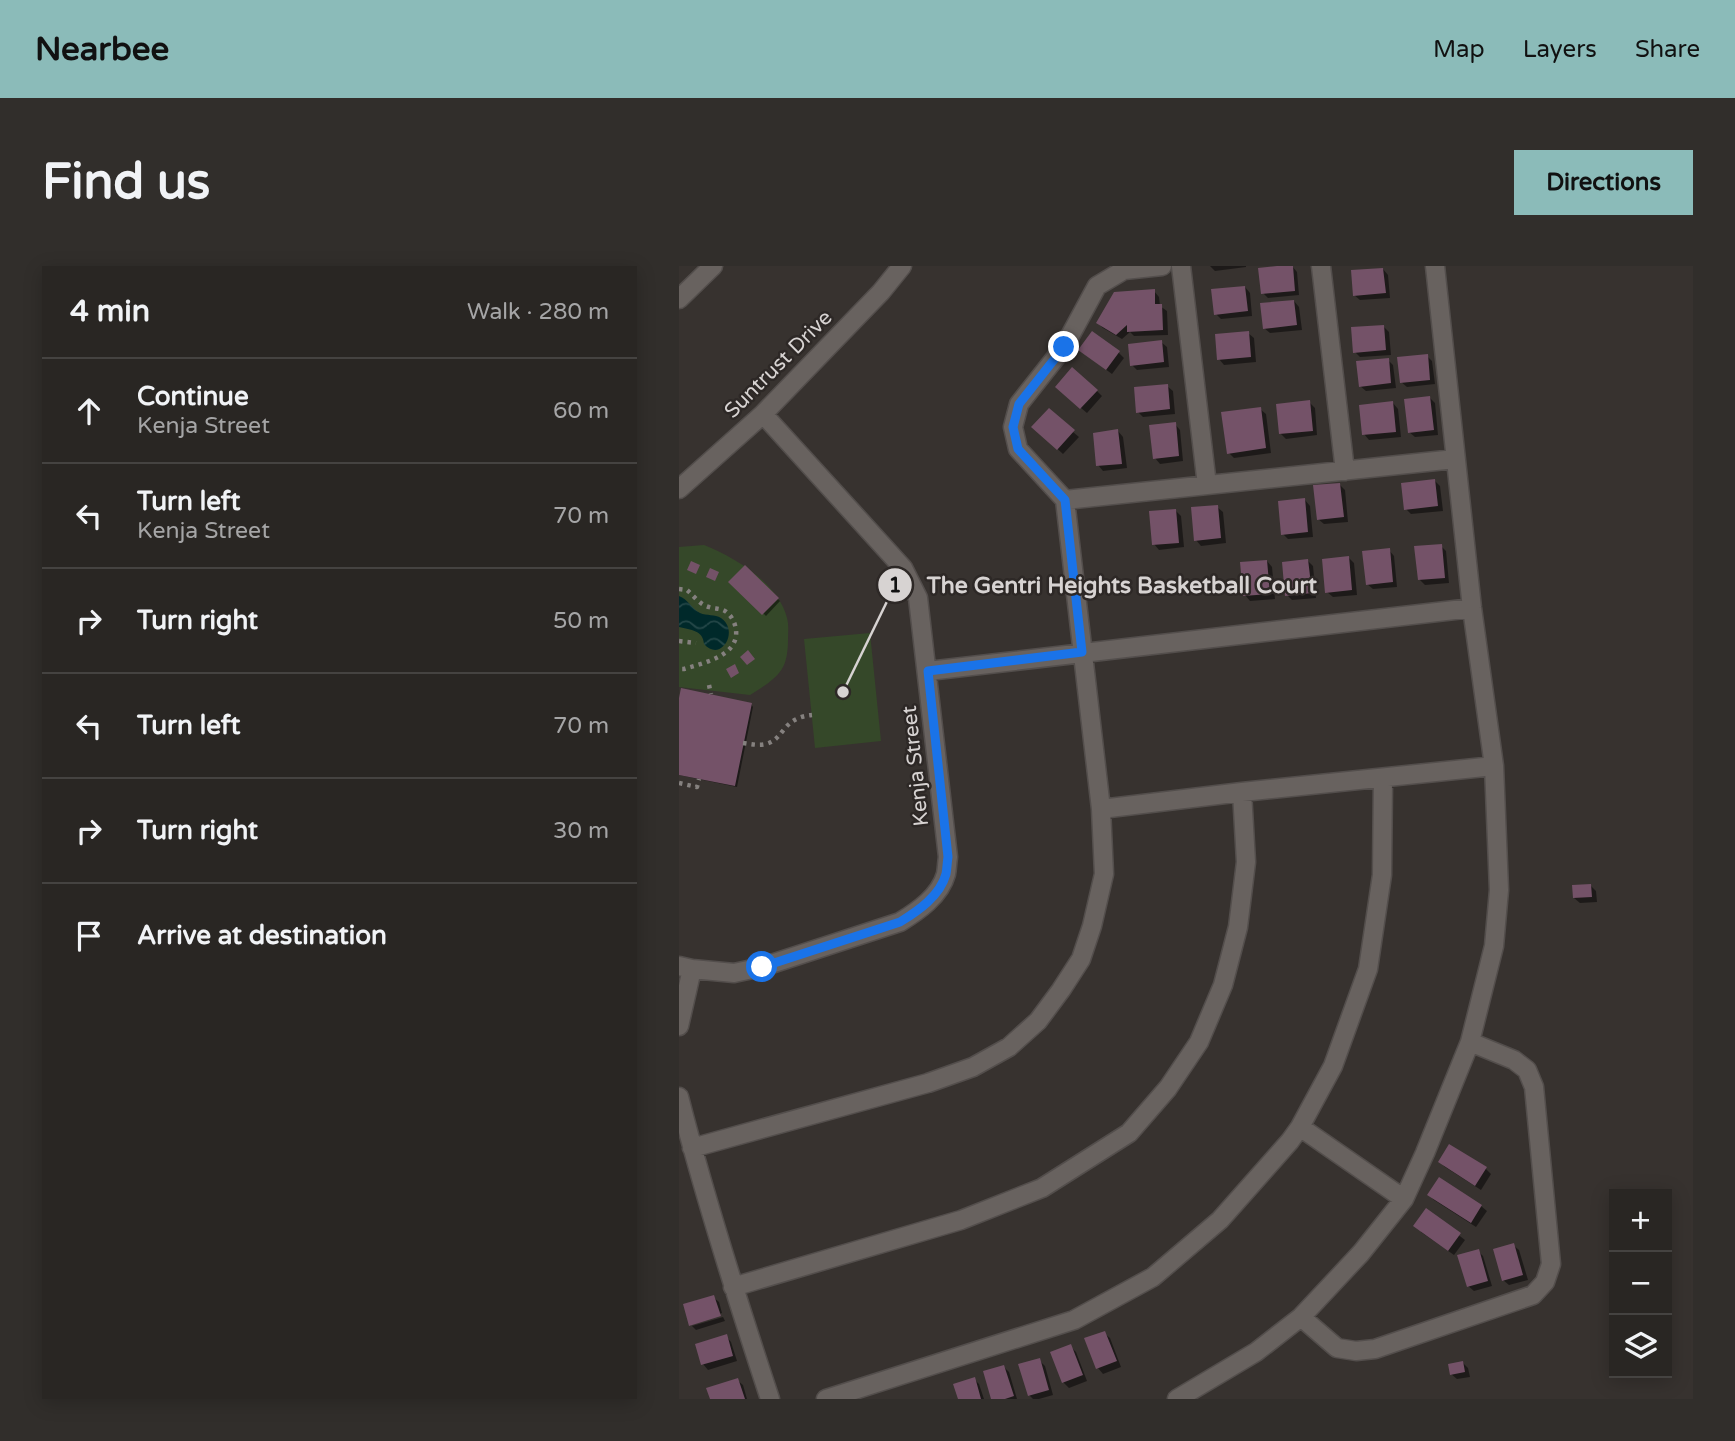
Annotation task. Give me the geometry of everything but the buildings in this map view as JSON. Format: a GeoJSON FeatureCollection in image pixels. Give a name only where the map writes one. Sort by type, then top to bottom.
{"type":"FeatureCollection","features":[{"type":"Feature","properties":{"kind":"street"},"geometry":{"type":"LineString","coordinates":[[679,299],[713,266]]}},
{"type":"Feature","properties":{"kind":"street","name":"Suntrust Drive"},"geometry":{"type":"LineString","coordinates":[[679,489],[763,414],[881,292],[902,266]]}},
{"type":"Feature","properties":{"kind":"street"},"geometry":{"type":"LineString","coordinates":[[692,1148],[928,1083],[973,1067],[1009,1047],[1038,1021],[1081,959],[1104,874],[1101,809],[1065,500],[1018,449],[1013,427],[1019,404],[1064,347],[1097,286],[1124,270],[1162,266]]}},
{"type":"Feature","properties":{"kind":"street"},"geometry":{"type":"LineString","coordinates":[[1181,266],[1207,485]]}},
{"type":"Feature","properties":{"kind":"street"},"geometry":{"type":"LineString","coordinates":[[1321,266],[1345,471]]}},
{"type":"Feature","properties":{"kind":"street"},"geometry":{"type":"LineString","coordinates":[[1177,1399],[1256,1352],[1301,1317],[1361,1253],[1404,1199],[1426,1153],[1470,1042],[1494,946],[1499,890],[1494,766],[1472,608],[1435,266]]}},
{"type":"Feature","properties":{"kind":"street","name":"Kenja Street"},"geometry":{"type":"LineString","coordinates":[[685,967],[734,972],[762,967],[900,922],[920,910],[938,890],[946,875],[948,857],[918,598],[903,568],[763,414]]}},
{"type":"Feature","properties":{"kind":"street"},"geometry":{"type":"LineString","coordinates":[[1065,500],[1455,459]]}},
{"type":"Feature","properties":{"kind":"street"},"geometry":{"type":"LineString","coordinates":[[928,671],[1472,608]]}},
{"type":"Feature","properties":{"kind":"street"},"geometry":{"type":"LineString","coordinates":[[1101,809],[1494,766]]}},
{"type":"Feature","properties":{"kind":"street"},"geometry":{"type":"LineString","coordinates":[[826,1399],[1074,1320],[1153,1277],[1220,1220],[1290,1141],[1333,1066],[1368,969],[1382,875],[1383,778]]}},
{"type":"Feature","properties":{"kind":"street"},"geometry":{"type":"LineString","coordinates":[[733,1287],[961,1220],[1042,1188],[1129,1133],[1168,1088],[1199,1042],[1223,985],[1238,928],[1247,862],[1243,792]]}},
{"type":"Feature","properties":{"kind":"street"},"geometry":{"type":"LineString","coordinates":[[679,1026],[685,967]]}},
{"type":"Feature","properties":{"kind":"street"},"geometry":{"type":"LineString","coordinates":[[1301,1317],[1336,1348],[1356,1351],[1375,1349],[1532,1295],[1545,1282],[1551,1264],[1534,1087],[1527,1070],[1514,1060],[1470,1042]]}},
{"type":"Feature","properties":{"kind":"street"},"geometry":{"type":"LineString","coordinates":[[679,1097],[733,1287],[769,1399]]}},
{"type":"Feature","properties":{"kind":"street"},"geometry":{"type":"LineString","coordinates":[[1300,1126],[1404,1199]]}},
{"type":"Feature","properties":{"kind":"path"},"geometry":{"type":"LineString","coordinates":[[679,589],[687,590],[707,607],[727,613],[735,624],[736,637],[724,655],[679,669]]}},
{"type":"Feature","properties":{"kind":"path"},"geometry":{"type":"LineString","coordinates":[[679,641],[696,643]]}},
{"type":"Feature","properties":{"kind":"path"},"geometry":{"type":"LineString","coordinates":[[709,685],[711,694]]}},
{"type":"Feature","properties":{"kind":"path"},"geometry":{"type":"LineString","coordinates":[[744,743],[759,745],[771,742],[792,720],[812,715]]}},
{"type":"Feature","properties":{"kind":"path"},"geometry":{"type":"LineString","coordinates":[[679,783],[697,787],[699,779]]}},
{"type":"Feature","properties":{"kind":"green space"},"geometry":{"type":"Polygon","coordinates":[[[704,545],[754,573],[775,594],[787,618],[788,647],[783,667],[773,679],[750,695],[679,687],[679,547],[704,545]]]}},
{"type":"Feature","properties":{"kind":"green space"},"geometry":{"type":"Polygon","coordinates":[[[870,633],[881,741],[815,748],[804,639],[870,633]]]}},
{"type":"Feature","properties":{"kind":"water"},"geometry":{"type":"Polygon","coordinates":[[[679,596],[700,613],[719,617],[726,624],[728,637],[722,648],[710,649],[704,644],[699,633],[679,627],[679,596]]]}},
{"type":"Feature","properties":{"kind":"place","name":"The Gentri Heights Basketball Court"},"geometry":{"type":"Point","coordinates":[843,692]}},
{"type":"Feature","properties":{"kind":"route"},"geometry":{"type":"LineString","coordinates":[[762,967],[900,922],[920,910],[938,890],[946,875],[948,857],[928,671],[1082,652],[1065,500],[1018,449],[1013,427],[1019,404],[1064,347]]}}]}
